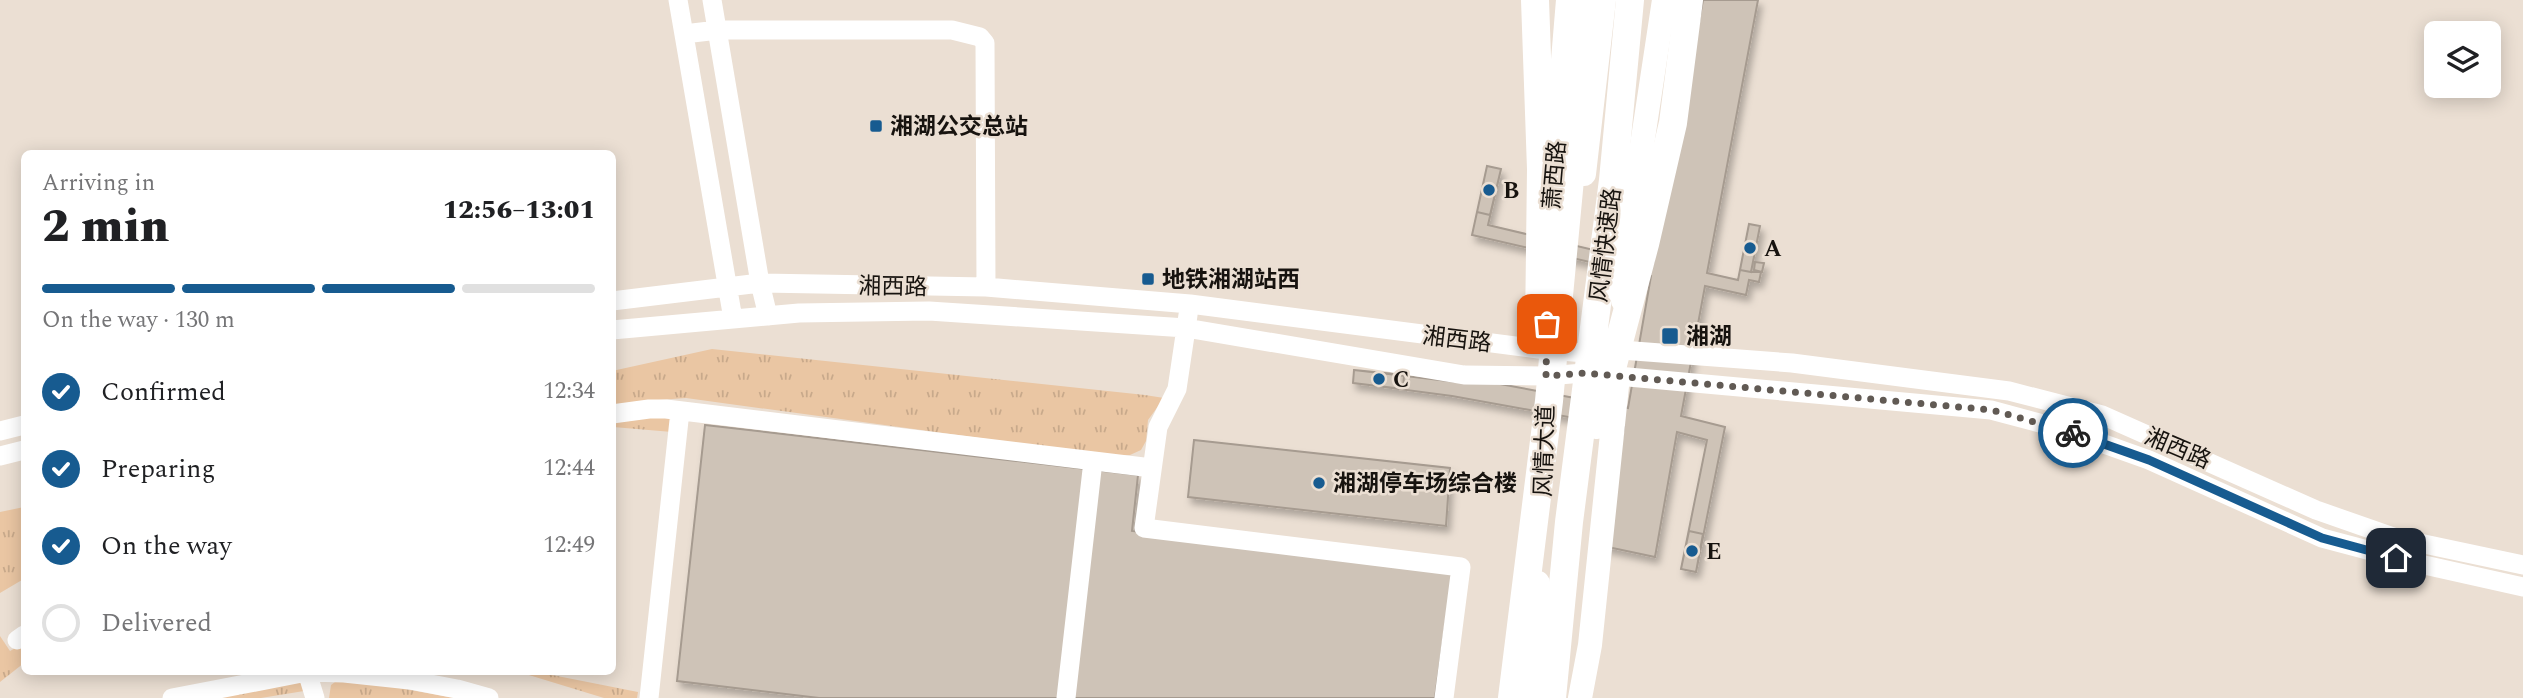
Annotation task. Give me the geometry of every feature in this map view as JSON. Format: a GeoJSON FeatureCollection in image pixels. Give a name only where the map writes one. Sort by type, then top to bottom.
{"type":"FeatureCollection","features":[{"type":"Feature","properties":{"kind":"highway"},"geometry":{"type":"LineString","coordinates":[[1518,697],[1520,542],[1538,345],[1541,169],[1535,0]]}},
{"type":"Feature","properties":{"kind":"highway","name":"风情快速路"},"geometry":{"type":"LineString","coordinates":[[1518,697],[1587,0]]}},
{"type":"Feature","properties":{"kind":"highway","name":"风情快速路"},"geometry":{"type":"LineString","coordinates":[[1552,698],[1569,522],[1611,194],[1630,0]]}},
{"type":"Feature","properties":{"kind":"highway"},"geometry":{"type":"LineString","coordinates":[[1673,123],[1689,0]]}},
{"type":"Feature","properties":{"kind":"highway"},"geometry":{"type":"LineString","coordinates":[[1569,522],[1618,348],[1704,0]]}},
{"type":"Feature","properties":{"kind":"main road","name":"萧西路"},"geometry":{"type":"LineString","coordinates":[[1546,350],[1550,220],[1568,0]]}},
{"type":"Feature","properties":{"kind":"main road","name":"风情大道"},"geometry":{"type":"LineString","coordinates":[[1518,697],[1542,504],[1546,350],[1576,250],[1604,0]]}},
{"type":"Feature","properties":{"kind":"main road"},"geometry":{"type":"LineString","coordinates":[[1580,698],[1590,645],[1621,349],[1625,257],[1664,0]]}},
{"type":"Feature","properties":{"kind":"main road"},"geometry":{"type":"LineString","coordinates":[[1562,698],[1560,649],[1569,517],[1585,363]]}},
{"type":"Feature","properties":{"kind":"street"},"geometry":{"type":"LineString","coordinates":[[678,0],[733,319]]}},
{"type":"Feature","properties":{"kind":"street"},"geometry":{"type":"LineString","coordinates":[[712,0],[768,316]]}},
{"type":"Feature","properties":{"kind":"street"},"geometry":{"type":"LineString","coordinates":[[684,34],[718,30],[952,30],[980,37],[985,43],[986,287]]}},
{"type":"Feature","properties":{"kind":"street","name":"湘西路"},"geometry":{"type":"LineString","coordinates":[[616,300],[760,282],[986,287],[1190,304],[1546,350],[1618,377],[1992,410],[2062,429],[2149,460],[2322,538],[2523,587]]}},
{"type":"Feature","properties":{"kind":"street"},"geometry":{"type":"LineString","coordinates":[[1190,304],[1177,389],[1158,427],[1144,528],[1461,567],[1444,698]]}},
{"type":"Feature","properties":{"kind":"street","name":"湘西路"},"geometry":{"type":"LineString","coordinates":[[616,330],[799,313],[929,311],[1186,328],[1464,375],[1546,376],[1621,349],[1792,363],[2009,391],[2102,415],[2316,510],[2396,538],[2523,565]]}},
{"type":"Feature","properties":{"kind":"street"},"geometry":{"type":"LineString","coordinates":[[616,413],[649,409],[680,411],[1152,468]]}},
{"type":"Feature","properties":{"kind":"street"},"geometry":{"type":"LineString","coordinates":[[649,698],[680,411]]}},
{"type":"Feature","properties":{"kind":"street"},"geometry":{"type":"LineString","coordinates":[[0,431],[21,426]]}},
{"type":"Feature","properties":{"kind":"street"},"geometry":{"type":"LineString","coordinates":[[0,456],[21,451]]}},
{"type":"Feature","properties":{"kind":"street"},"geometry":{"type":"LineString","coordinates":[[1066,698],[1093,461]]}},
{"type":"Feature","properties":{"kind":"street"},"geometry":{"type":"LineString","coordinates":[[172,698],[296,675]]}},
{"type":"Feature","properties":{"kind":"street"},"geometry":{"type":"LineString","coordinates":[[308,675],[315,698]]}},
{"type":"Feature","properties":{"kind":"street"},"geometry":{"type":"LineString","coordinates":[[363,675],[410,680],[489,698]]}},
{"type":"Feature","properties":{"kind":"green space"},"geometry":{"type":"Polygon","coordinates":[[[712,349],[1164,398],[1148,420],[1146,441],[1141,450],[1130,455],[1111,456],[686,398],[616,406],[616,370],[712,349]]]}},
{"type":"Feature","properties":{"kind":"green space"},"geometry":{"type":"Polygon","coordinates":[[[674,416],[672,432],[616,427],[616,420],[674,416]]]}},
{"type":"Feature","properties":{"kind":"green space"},"geometry":{"type":"Polygon","coordinates":[[[21,508],[21,581],[0,593],[0,512],[21,508]]]}},
{"type":"Feature","properties":{"kind":"green space"},"geometry":{"type":"Polygon","coordinates":[[[0,636],[10,651],[21,645],[21,665],[0,682],[0,636]]]}},
{"type":"Feature","properties":{"kind":"green space"},"geometry":{"type":"Polygon","coordinates":[[[529,675],[552,675],[638,692],[637,698],[604,698],[529,675]]]}},
{"type":"Feature","properties":{"kind":"green space"},"geometry":{"type":"Polygon","coordinates":[[[339,679],[454,698],[329,698],[331,685],[339,679]]]}},
{"type":"Feature","properties":{"kind":"green space"},"geometry":{"type":"Polygon","coordinates":[[[301,681],[304,691],[261,698],[206,698],[301,681]]]}},
{"type":"Feature","properties":{"kind":"building","name":"湘湖"},"geometry":{"type":"Polygon","coordinates":[[[1703,0],[1758,0],[1707,273],[1738,280],[1749,224],[1760,226],[1751,272],[1761,272],[1759,282],[1749,280],[1746,295],[1705,286],[1681,416],[1725,427],[1696,572],[1681,569],[1707,440],[1677,432],[1655,557],[1603,546],[1624,427],[1452,396],[1353,383],[1354,370],[1456,382],[1457,376],[1628,408],[1651,276],[1472,235],[1487,166],[1501,169],[1488,225],[1653,264],[1703,0]]]}},
{"type":"Feature","properties":{"kind":"building","name":"B"},"geometry":{"type":"Polygon","coordinates":[[[1487,166],[1501,169],[1490,215],[1477,212],[1487,166]]]}},
{"type":"Feature","properties":{"kind":"building","name":"A"},"geometry":{"type":"Polygon","coordinates":[[[1749,224],[1760,226],[1751,272],[1740,270],[1749,224]]]}},
{"type":"Feature","properties":{"kind":"building"},"geometry":{"type":"Polygon","coordinates":[[[1755,262],[1764,263],[1762,272],[1754,270],[1755,262]]]}},
{"type":"Feature","properties":{"kind":"building","name":"C"},"geometry":{"type":"Polygon","coordinates":[[[1354,370],[1404,375],[1403,389],[1353,383],[1354,370]]]}},
{"type":"Feature","properties":{"kind":"building"},"geometry":{"type":"Polygon","coordinates":[[[705,425],[1138,475],[1132,531],[1453,571],[1435,698],[819,698],[677,681],[705,425]]]}},
{"type":"Feature","properties":{"kind":"building","name":"湘湖停车场综合楼"},"geometry":{"type":"Polygon","coordinates":[[[1194,440],[1450,468],[1446,526],[1188,497],[1194,440]]]}},
{"type":"Feature","properties":{"kind":"building","name":"E"},"geometry":{"type":"Polygon","coordinates":[[[1689,531],[1703,534],[1696,572],[1681,569],[1689,531]]]}},
{"type":"Feature","properties":{"kind":"way so far"},"geometry":{"type":"LineString","coordinates":[[1547,324],[1546,376],[1584,373],[1992,410],[2073,433]]}},
{"type":"Feature","properties":{"kind":"place","name":"湘湖公交总站"},"geometry":{"type":"Point","coordinates":[876,126]}},
{"type":"Feature","properties":{"kind":"place","name":"B"},"geometry":{"type":"Point","coordinates":[1489,190]}},
{"type":"Feature","properties":{"kind":"place","name":"A"},"geometry":{"type":"Point","coordinates":[1750,248]}},
{"type":"Feature","properties":{"kind":"place","name":"地铁湘湖站西"},"geometry":{"type":"Point","coordinates":[1148,279]}},
{"type":"Feature","properties":{"kind":"place","name":"湘湖"},"geometry":{"type":"Point","coordinates":[1670,336]}},
{"type":"Feature","properties":{"kind":"place","name":"C"},"geometry":{"type":"Point","coordinates":[1379,379]}},
{"type":"Feature","properties":{"kind":"place","name":"湘湖停车场综合楼"},"geometry":{"type":"Point","coordinates":[1319,483]}},
{"type":"Feature","properties":{"kind":"place","name":"E"},"geometry":{"type":"Point","coordinates":[1692,551]}},
{"type":"Feature","properties":{"kind":"route"},"geometry":{"type":"LineString","coordinates":[[2073,433],[2149,460],[2322,538],[2396,558]]}}]}
